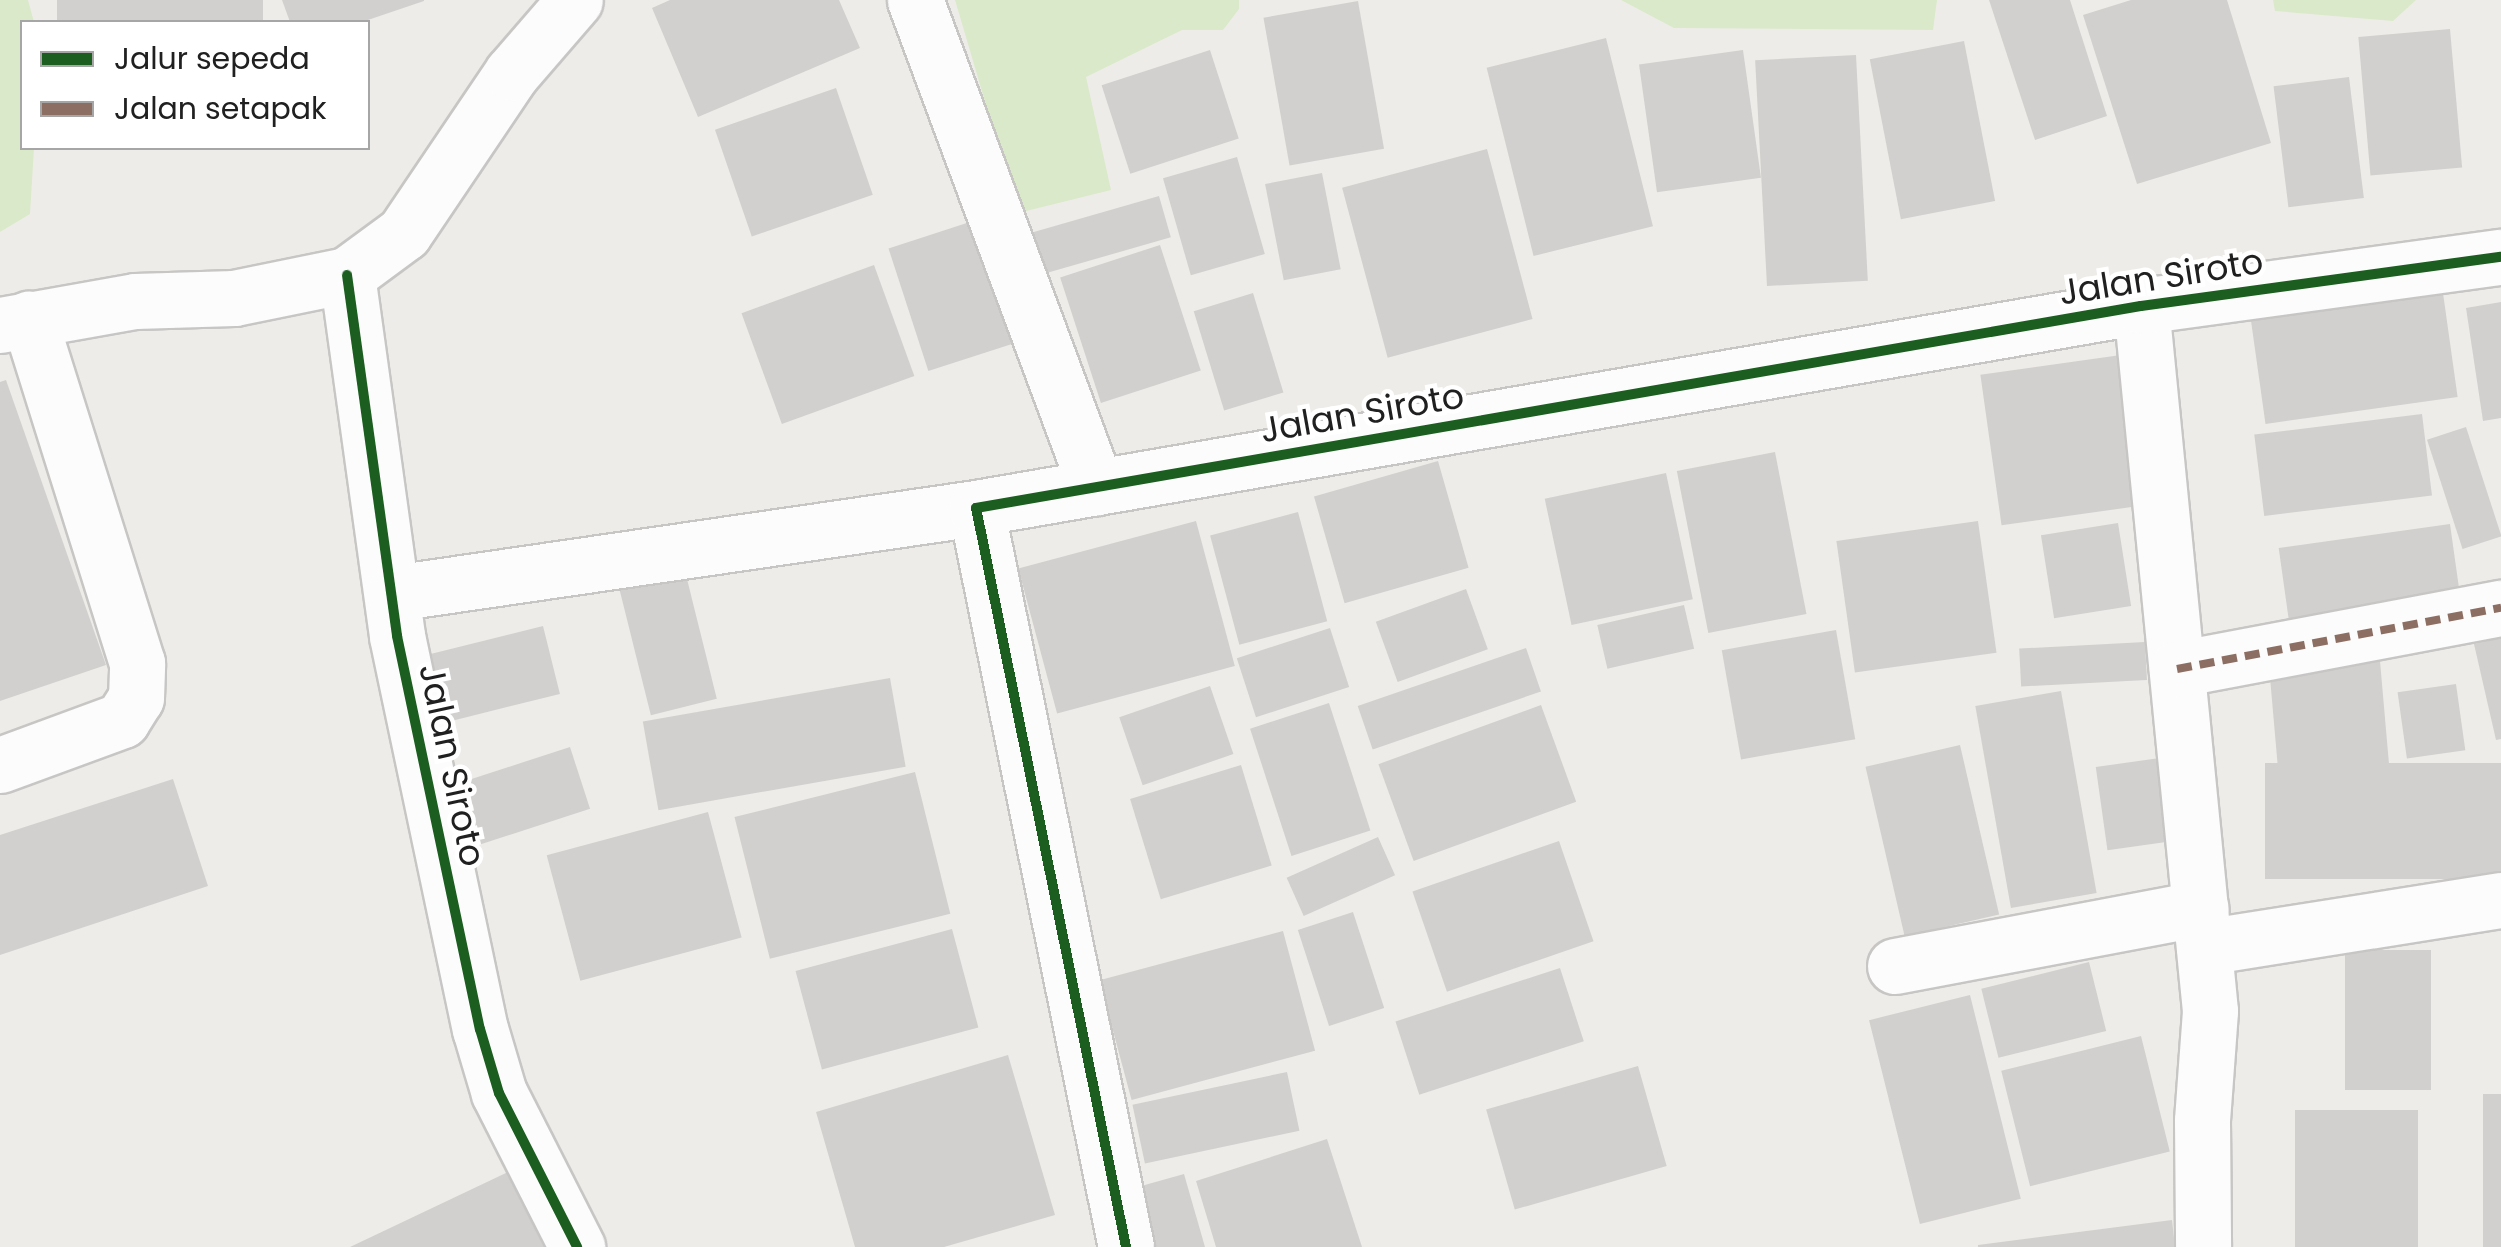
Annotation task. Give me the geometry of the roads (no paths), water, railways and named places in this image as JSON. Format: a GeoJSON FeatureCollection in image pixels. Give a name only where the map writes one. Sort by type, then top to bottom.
{"type":"FeatureCollection","features":[{"type":"Feature","properties":{"kind":"street"},"geometry":{"type":"LineString","coordinates":[[0,765],[122,720],[136,698],[137,663],[14,322],[135,300],[234,298],[347,275],[404,232],[512,73],[574,0]]}},
{"type":"Feature","properties":{"kind":"street"},"geometry":{"type":"LineString","coordinates":[[915,0],[1096,487]]}},
{"type":"Feature","properties":{"kind":"street","name":"Jalan Siroto"},"geometry":{"type":"LineString","coordinates":[[394,592],[976,508],[2141,306],[2501,257]]}},
{"type":"Feature","properties":{"kind":"street","name":"Jalan Siroto"},"geometry":{"type":"LineString","coordinates":[[347,275],[410,706],[480,1029],[499,1092],[577,1247]]}},
{"type":"Feature","properties":{"kind":"street"},"geometry":{"type":"LineString","coordinates":[[2141,306],[2210,1010],[2202,1121],[2203,1247]]}},
{"type":"Feature","properties":{"kind":"street"},"geometry":{"type":"LineString","coordinates":[[976,508],[1126,1247]]}},
{"type":"Feature","properties":{"kind":"street"},"geometry":{"type":"LineString","coordinates":[[2177,669],[2501,608]]}},
{"type":"Feature","properties":{"kind":"street"},"geometry":{"type":"LineString","coordinates":[[1895,966],[2203,928],[2501,900]]}}]}
